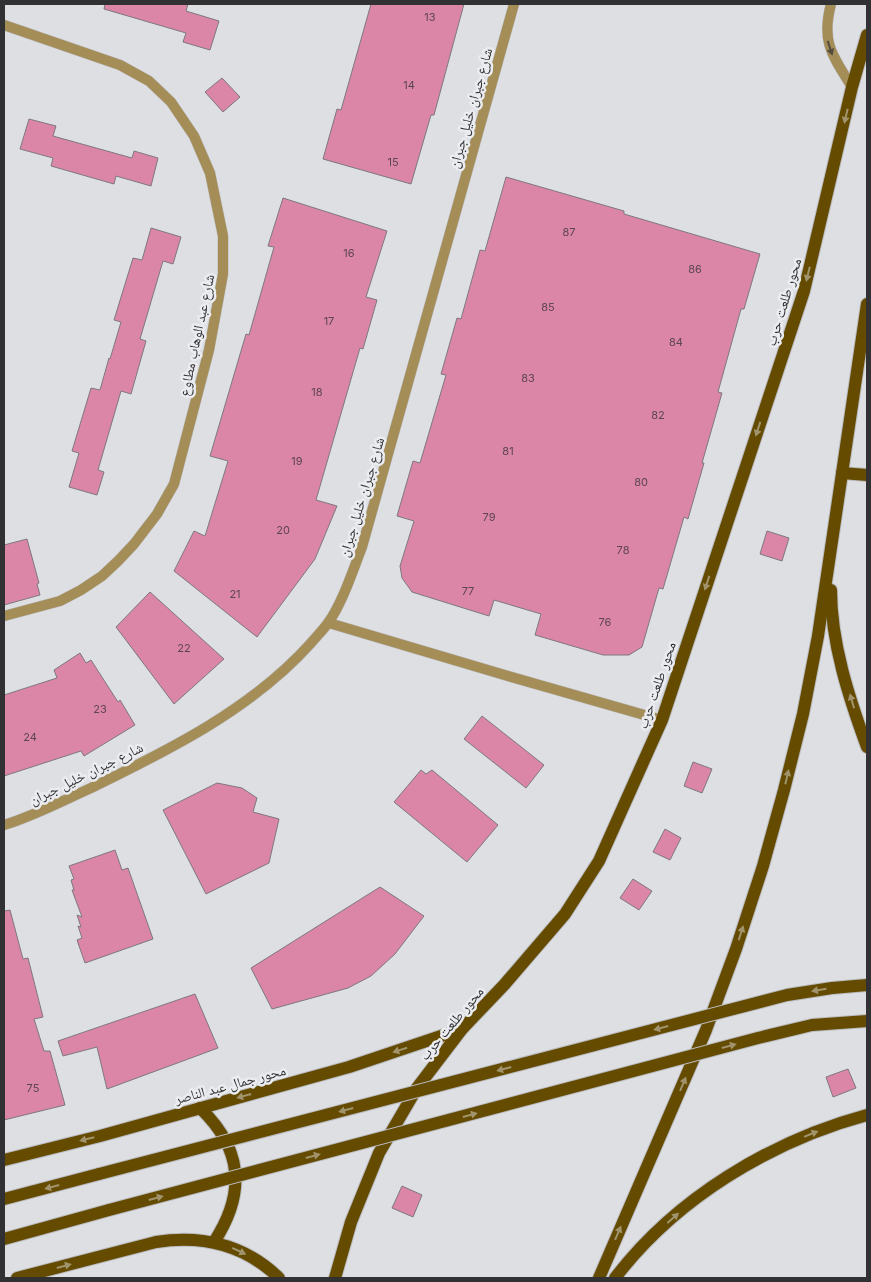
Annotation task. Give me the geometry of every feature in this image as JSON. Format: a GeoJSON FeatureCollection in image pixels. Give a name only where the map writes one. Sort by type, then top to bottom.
{"type":"FeatureCollection","features":[{"type":"Feature","properties":{"kind":"main road","name":"محور طلعت حرب"},"geometry":{"type":"LineString","coordinates":[[335,1278],[350,1222],[380,1153],[417,1088],[462,1029],[504,985],[565,914],[599,861],[662,720],[804,291],[852,87],[867,35]]}},
{"type":"Feature","properties":{"kind":"main road"},"geometry":{"type":"LineString","coordinates":[[599,1278],[706,1030],[754,894],[784,790],[803,714],[818,636],[867,304]]}},
{"type":"Feature","properties":{"kind":"main road"},"geometry":{"type":"LineString","coordinates":[[842,472],[867,475]]}},
{"type":"Feature","properties":{"kind":"main road"},"geometry":{"type":"LineString","coordinates":[[831,558],[831,598],[836,637],[852,704],[867,747]]}},
{"type":"Feature","properties":{"kind":"main road"},"geometry":{"type":"LineString","coordinates":[[4,1199],[787,995],[867,985]]}},
{"type":"Feature","properties":{"kind":"main road"},"geometry":{"type":"LineString","coordinates":[[4,1239],[758,1038],[812,1025],[867,1021]]}},
{"type":"Feature","properties":{"kind":"main road","name":"محور جمال عبد الناصر"},"geometry":{"type":"LineString","coordinates":[[4,1160],[100,1136],[348,1067],[462,1029]]}},
{"type":"Feature","properties":{"kind":"main road"},"geometry":{"type":"LineString","coordinates":[[200,1108],[214,1121],[224,1137],[232,1154],[235,1172],[235,1191],[231,1210],[214,1242]]}},
{"type":"Feature","properties":{"kind":"main road"},"geometry":{"type":"LineString","coordinates":[[615,1278],[646,1243],[675,1216],[739,1169],[774,1150],[810,1134],[867,1115]]}},
{"type":"Feature","properties":{"kind":"main road"},"geometry":{"type":"LineString","coordinates":[[17,1278],[156,1242],[175,1239],[194,1239],[232,1247],[252,1257],[279,1278]]}},
{"type":"Feature","properties":{"kind":"street","name":"شارع جبران خليل جبران"},"geometry":{"type":"LineString","coordinates":[[4,825],[109,780],[174,746],[246,702],[295,660],[329,623],[346,588],[362,547],[514,4]]}},
{"type":"Feature","properties":{"kind":"street"},"geometry":{"type":"LineString","coordinates":[[831,4],[826,36],[832,55],[852,87]]}},
{"type":"Feature","properties":{"kind":"street","name":"شارع عبد الوهاب مطاوع"},"geometry":{"type":"LineString","coordinates":[[4,24],[120,65],[149,81],[170,102],[194,136],[210,173],[223,236],[223,274],[204,369],[174,484],[157,514],[134,544],[102,576],[60,601],[4,616]]}},
{"type":"Feature","properties":{"kind":"street"},"geometry":{"type":"LineString","coordinates":[[329,623],[662,720]]}},
{"type":"Feature","properties":{"kind":"building"},"geometry":{"type":"Polygon","coordinates":[[[105,4],[188,4],[186,11],[219,21],[210,50],[183,42],[186,33],[104,9],[105,4]]]}},
{"type":"Feature","properties":{"kind":"building"},"geometry":{"type":"Polygon","coordinates":[[[371,4],[464,4],[434,115],[431,115],[411,184],[323,159],[337,109],[341,110],[371,4]]]}},
{"type":"Feature","properties":{"kind":"building"},"geometry":{"type":"Polygon","coordinates":[[[222,78],[240,97],[223,112],[205,92],[222,78]]]}},
{"type":"Feature","properties":{"kind":"building"},"geometry":{"type":"Polygon","coordinates":[[[29,119],[56,126],[53,136],[132,158],[134,151],[158,158],[151,186],[116,176],[114,184],[51,166],[53,158],[20,149],[29,119]]]}},
{"type":"Feature","properties":{"kind":"building"},"geometry":{"type":"Polygon","coordinates":[[[506,177],[624,211],[624,214],[760,254],[744,309],[741,309],[718,392],[722,393],[688,519],[684,517],[663,589],[659,588],[642,647],[629,655],[603,655],[535,635],[541,614],[494,600],[489,616],[412,592],[402,578],[400,566],[414,521],[397,516],[413,461],[420,463],[446,375],[441,374],[457,318],[461,319],[480,250],[485,251],[506,177]]]}},
{"type":"Feature","properties":{"kind":"building"},"geometry":{"type":"Polygon","coordinates":[[[283,198],[387,231],[366,297],[377,300],[363,349],[360,348],[316,500],[337,506],[315,559],[257,637],[174,571],[194,531],[205,536],[228,461],[210,456],[246,334],[249,335],[274,247],[268,246],[283,198]]]}},
{"type":"Feature","properties":{"kind":"building"},"geometry":{"type":"Polygon","coordinates":[[[151,228],[181,237],[173,264],[163,261],[140,339],[146,341],[131,394],[121,391],[98,470],[104,472],[97,495],[69,487],[79,453],[72,451],[91,388],[100,390],[110,359],[121,322],[114,320],[133,258],[142,260],[151,228]]]}},
{"type":"Feature","properties":{"kind":"building"},"geometry":{"type":"Polygon","coordinates":[[[767,531],[789,538],[782,561],[760,554],[767,531]]]}},
{"type":"Feature","properties":{"kind":"building"},"geometry":{"type":"Polygon","coordinates":[[[27,539],[39,583],[37,584],[40,595],[4,605],[4,545],[27,539]]]}},
{"type":"Feature","properties":{"kind":"building"},"geometry":{"type":"Polygon","coordinates":[[[150,592],[224,659],[174,704],[116,627],[150,592]]]}},
{"type":"Feature","properties":{"kind":"building"},"geometry":{"type":"Polygon","coordinates":[[[80,653],[86,663],[91,660],[118,702],[120,700],[135,725],[84,756],[81,751],[4,776],[4,695],[57,678],[54,670],[80,653]]]}},
{"type":"Feature","properties":{"kind":"building"},"geometry":{"type":"Polygon","coordinates":[[[482,716],[544,765],[526,788],[464,739],[482,716]]]}},
{"type":"Feature","properties":{"kind":"building"},"geometry":{"type":"Polygon","coordinates":[[[693,762],[712,769],[702,793],[684,786],[693,762]]]}},
{"type":"Feature","properties":{"kind":"building"},"geometry":{"type":"Polygon","coordinates":[[[421,770],[426,774],[432,770],[498,825],[467,862],[394,802],[421,770]]]}},
{"type":"Feature","properties":{"kind":"building"},"geometry":{"type":"Polygon","coordinates":[[[217,783],[242,788],[257,798],[253,812],[279,819],[269,863],[206,894],[163,810],[217,783]]]}},
{"type":"Feature","properties":{"kind":"building"},"geometry":{"type":"Polygon","coordinates":[[[665,829],[681,838],[670,860],[653,852],[665,829]]]}},
{"type":"Feature","properties":{"kind":"building"},"geometry":{"type":"Polygon","coordinates":[[[115,850],[122,870],[128,868],[153,939],[85,963],[77,940],[82,938],[77,915],[82,917],[72,890],[74,890],[71,880],[74,879],[69,866],[115,850]]]}},
{"type":"Feature","properties":{"kind":"building"},"geometry":{"type":"Polygon","coordinates":[[[633,879],[652,891],[639,910],[620,898],[633,879]]]}},
{"type":"Feature","properties":{"kind":"building"},"geometry":{"type":"Polygon","coordinates":[[[380,887],[424,916],[395,954],[371,976],[348,988],[272,1009],[251,968],[380,887]]]}},
{"type":"Feature","properties":{"kind":"building"},"geometry":{"type":"Polygon","coordinates":[[[10,910],[23,959],[28,958],[43,1017],[34,1019],[44,1051],[50,1051],[65,1105],[4,1120],[4,911],[10,910]]]}},
{"type":"Feature","properties":{"kind":"building"},"geometry":{"type":"Polygon","coordinates":[[[195,994],[218,1048],[107,1089],[97,1047],[63,1056],[58,1041],[195,994]]]}},
{"type":"Feature","properties":{"kind":"building"},"geometry":{"type":"Polygon","coordinates":[[[848,1069],[856,1088],[833,1097],[826,1077],[848,1069]]]}},
{"type":"Feature","properties":{"kind":"building"},"geometry":{"type":"Polygon","coordinates":[[[402,1186],[422,1195],[413,1217],[392,1208],[402,1186]]]}}]}
